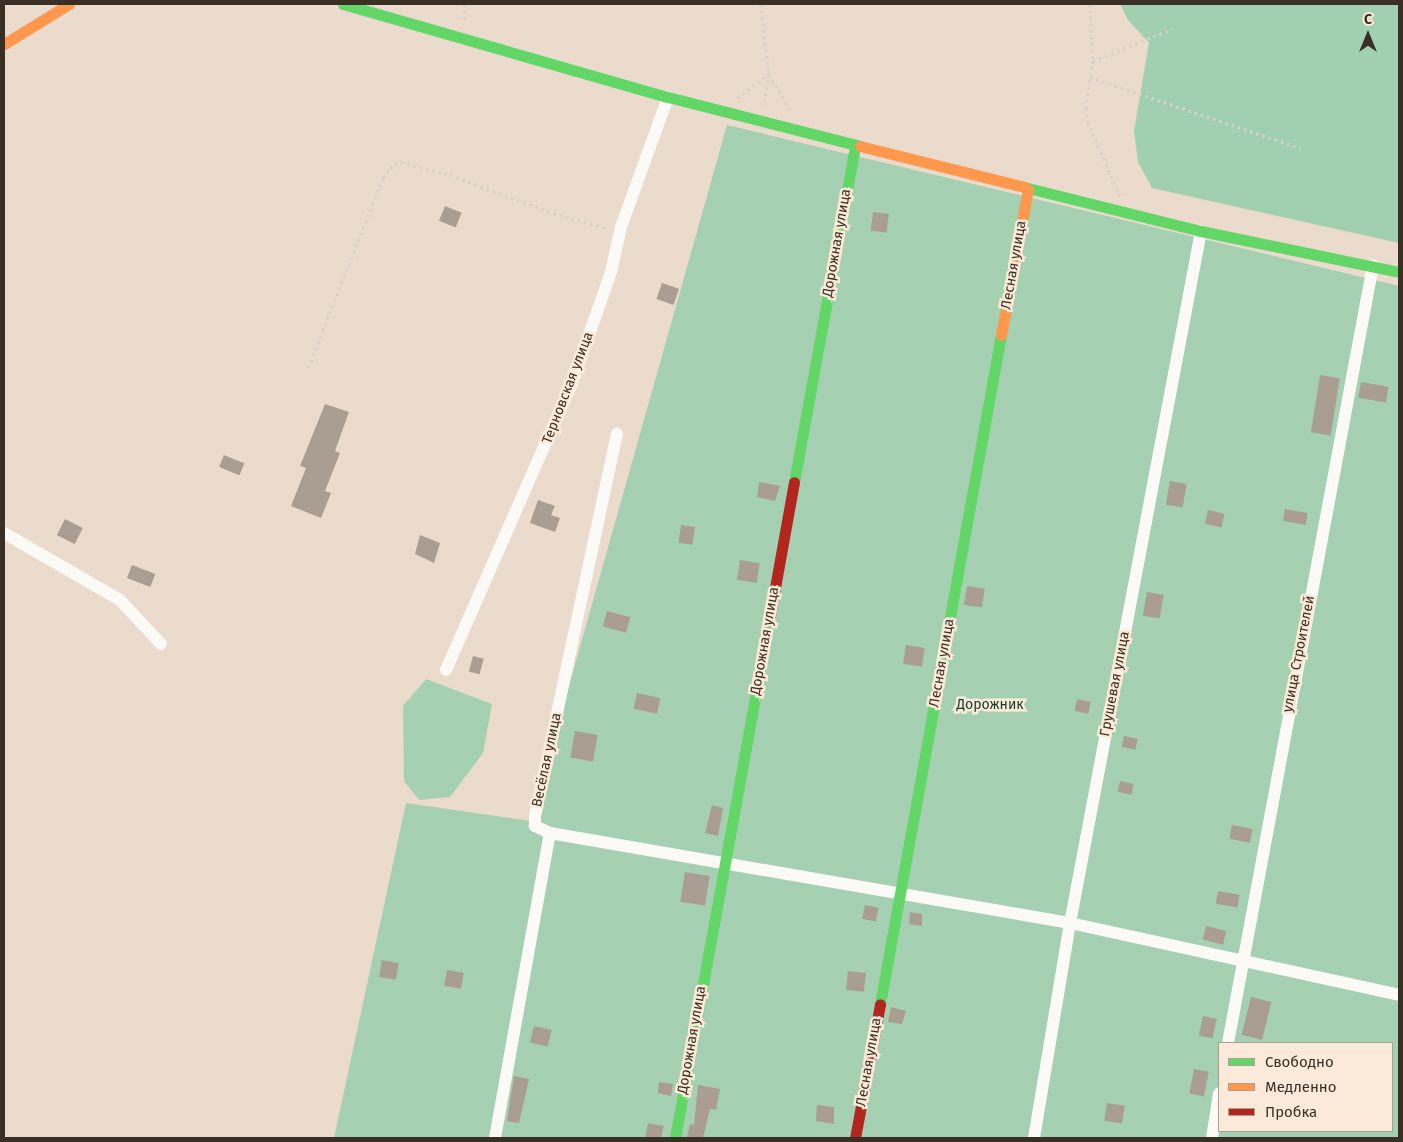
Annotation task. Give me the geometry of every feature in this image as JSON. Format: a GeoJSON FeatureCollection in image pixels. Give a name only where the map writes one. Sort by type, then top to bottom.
{"type":"FeatureCollection","features":[{"type":"Feature","properties":{"kind":"street"},"geometry":{"type":"LineString","coordinates":[[4,44],[69,4]]}},
{"type":"Feature","properties":{"kind":"street"},"geometry":{"type":"LineString","coordinates":[[343,4],[668,97],[855,145],[1201,231],[1373,265],[1399,272]]}},
{"type":"Feature","properties":{"kind":"street","name":"Терновская улица"},"geometry":{"type":"LineString","coordinates":[[446,670],[572,383],[611,272],[621,227],[668,97]]}},
{"type":"Feature","properties":{"kind":"street","name":"Дорожная улица"},"geometry":{"type":"LineString","coordinates":[[675,1138],[855,145]]}},
{"type":"Feature","properties":{"kind":"street","name":"Лесная улица"},"geometry":{"type":"LineString","coordinates":[[855,1138],[1028,188]]}},
{"type":"Feature","properties":{"kind":"street","name":"Грушевая улица"},"geometry":{"type":"LineString","coordinates":[[1034,1138],[1070,923],[1201,231]]}},
{"type":"Feature","properties":{"kind":"street","name":"улица Строителей"},"geometry":{"type":"LineString","coordinates":[[1228,1042],[1373,265]]}},
{"type":"Feature","properties":{"kind":"street","name":"Весёлая улица"},"geometry":{"type":"LineString","coordinates":[[550,833],[536,826],[535,816],[617,434]]}},
{"type":"Feature","properties":{"kind":"street"},"geometry":{"type":"LineString","coordinates":[[4,533],[120,600],[161,644]]}},
{"type":"Feature","properties":{"kind":"street"},"geometry":{"type":"LineString","coordinates":[[496,1138],[550,833],[899,896],[1070,923],[1399,995]]}},
{"type":"Feature","properties":{"kind":"street"},"geometry":{"type":"LineString","coordinates":[[1212,1138],[1218,1100]]}},
{"type":"Feature","properties":{"kind":"path"},"geometry":{"type":"LineString","coordinates":[[761,4],[769,74],[761,120]]}},
{"type":"Feature","properties":{"kind":"path"},"geometry":{"type":"LineString","coordinates":[[1090,4],[1093,61],[1086,108],[1088,122],[1127,213]]}},
{"type":"Feature","properties":{"kind":"path"},"geometry":{"type":"LineString","coordinates":[[1093,61],[1172,29]]}},
{"type":"Feature","properties":{"kind":"path"},"geometry":{"type":"LineString","coordinates":[[722,110],[769,74]]}},
{"type":"Feature","properties":{"kind":"path"},"geometry":{"type":"LineString","coordinates":[[769,74],[802,131]]}},
{"type":"Feature","properties":{"kind":"path"},"geometry":{"type":"LineString","coordinates":[[1090,77],[1300,148]]}},
{"type":"Feature","properties":{"kind":"path"},"geometry":{"type":"LineString","coordinates":[[308,368],[383,178],[390,168],[401,162],[444,173],[600,228],[621,227]]}},
{"type":"Feature","properties":{"kind":"green space"},"geometry":{"type":"Polygon","coordinates":[[[1120,4],[1399,4],[1399,243],[1152,188],[1138,162],[1134,131],[1149,43],[1128,20],[1120,4]]]}},
{"type":"Feature","properties":{"kind":"green space","name":"Дорожник"},"geometry":{"type":"Polygon","coordinates":[[[727,125],[1399,286],[1399,1138],[334,1138],[406,803],[531,821],[727,125]]]}},
{"type":"Feature","properties":{"kind":"green space"},"geometry":{"type":"Polygon","coordinates":[[[426,679],[492,704],[483,753],[450,797],[419,800],[404,781],[403,706],[426,679]]]}},
{"type":"Feature","properties":{"kind":"building"},"geometry":{"type":"Polygon","coordinates":[[[445,206],[462,213],[456,228],[439,221],[445,206]]]}},
{"type":"Feature","properties":{"kind":"building"},"geometry":{"type":"Polygon","coordinates":[[[873,212],[889,214],[887,233],[871,231],[873,212]]]}},
{"type":"Feature","properties":{"kind":"building"},"geometry":{"type":"Polygon","coordinates":[[[662,283],[679,289],[673,305],[656,299],[662,283]]]}},
{"type":"Feature","properties":{"kind":"building"},"geometry":{"type":"Polygon","coordinates":[[[1320,375],[1340,378],[1331,435],[1311,432],[1320,375]]]}},
{"type":"Feature","properties":{"kind":"building"},"geometry":{"type":"Polygon","coordinates":[[[1361,382],[1389,387],[1386,403],[1358,398],[1361,382]]]}},
{"type":"Feature","properties":{"kind":"building"},"geometry":{"type":"Polygon","coordinates":[[[325,404],[349,412],[335,451],[340,453],[325,491],[331,493],[321,518],[291,506],[306,468],[300,466],[325,404]]]}},
{"type":"Feature","properties":{"kind":"building"},"geometry":{"type":"Polygon","coordinates":[[[224,455],[244,463],[240,475],[219,467],[224,455]]]}},
{"type":"Feature","properties":{"kind":"building"},"geometry":{"type":"Polygon","coordinates":[[[1170,481],[1187,484],[1183,508],[1166,505],[1170,481]]]}},
{"type":"Feature","properties":{"kind":"building"},"geometry":{"type":"Polygon","coordinates":[[[759,482],[780,486],[775,501],[757,497],[759,482]]]}},
{"type":"Feature","properties":{"kind":"building"},"geometry":{"type":"Polygon","coordinates":[[[538,500],[555,506],[551,515],[560,518],[555,532],[530,523],[538,500]]]}},
{"type":"Feature","properties":{"kind":"building"},"geometry":{"type":"Polygon","coordinates":[[[1285,509],[1308,513],[1306,525],[1283,521],[1285,509]]]}},
{"type":"Feature","properties":{"kind":"building"},"geometry":{"type":"Polygon","coordinates":[[[1208,510],[1225,514],[1221,527],[1205,524],[1208,510]]]}},
{"type":"Feature","properties":{"kind":"building"},"geometry":{"type":"Polygon","coordinates":[[[65,519],[83,528],[75,544],[57,535],[65,519]]]}},
{"type":"Feature","properties":{"kind":"building"},"geometry":{"type":"Polygon","coordinates":[[[681,525],[695,527],[692,545],[678,543],[681,525]]]}},
{"type":"Feature","properties":{"kind":"building"},"geometry":{"type":"Polygon","coordinates":[[[420,535],[440,543],[434,563],[415,554],[420,535]]]}},
{"type":"Feature","properties":{"kind":"building"},"geometry":{"type":"Polygon","coordinates":[[[740,560],[760,563],[757,583],[737,580],[740,560]]]}},
{"type":"Feature","properties":{"kind":"building"},"geometry":{"type":"Polygon","coordinates":[[[132,565],[155,574],[150,587],[127,578],[132,565]]]}},
{"type":"Feature","properties":{"kind":"building"},"geometry":{"type":"Polygon","coordinates":[[[967,586],[985,589],[982,608],[964,605],[967,586]]]}},
{"type":"Feature","properties":{"kind":"building"},"geometry":{"type":"Polygon","coordinates":[[[1147,592],[1164,595],[1160,619],[1143,616],[1147,592]]]}},
{"type":"Feature","properties":{"kind":"building"},"geometry":{"type":"Polygon","coordinates":[[[607,611],[630,617],[626,633],[603,626],[607,611]]]}},
{"type":"Feature","properties":{"kind":"building"},"geometry":{"type":"Polygon","coordinates":[[[906,645],[925,648],[922,667],[903,664],[906,645]]]}},
{"type":"Feature","properties":{"kind":"building"},"geometry":{"type":"Polygon","coordinates":[[[473,656],[484,659],[479,674],[469,671],[473,656]]]}},
{"type":"Feature","properties":{"kind":"building"},"geometry":{"type":"Polygon","coordinates":[[[637,693],[660,698],[657,714],[634,709],[637,693]]]}},
{"type":"Feature","properties":{"kind":"building"},"geometry":{"type":"Polygon","coordinates":[[[1077,699],[1091,702],[1088,714],[1075,711],[1077,699]]]}},
{"type":"Feature","properties":{"kind":"building"},"geometry":{"type":"Polygon","coordinates":[[[575,731],[598,735],[593,762],[570,758],[575,731]]]}},
{"type":"Feature","properties":{"kind":"building"},"geometry":{"type":"Polygon","coordinates":[[[1124,736],[1138,739],[1135,750],[1122,747],[1124,736]]]}},
{"type":"Feature","properties":{"kind":"building"},"geometry":{"type":"Polygon","coordinates":[[[1120,781],[1134,784],[1131,795],[1118,792],[1120,781]]]}},
{"type":"Feature","properties":{"kind":"building"},"geometry":{"type":"Polygon","coordinates":[[[712,805],[723,808],[718,836],[705,833],[712,805]]]}},
{"type":"Feature","properties":{"kind":"building"},"geometry":{"type":"Polygon","coordinates":[[[1232,825],[1253,829],[1250,843],[1229,839],[1232,825]]]}},
{"type":"Feature","properties":{"kind":"building"},"geometry":{"type":"Polygon","coordinates":[[[685,872],[710,876],[705,906],[680,902],[685,872]]]}},
{"type":"Feature","properties":{"kind":"building"},"geometry":{"type":"Polygon","coordinates":[[[1218,891],[1240,895],[1237,908],[1216,904],[1218,891]]]}},
{"type":"Feature","properties":{"kind":"building"},"geometry":{"type":"Polygon","coordinates":[[[865,905],[879,908],[876,922],[862,919],[865,905]]]}},
{"type":"Feature","properties":{"kind":"building"},"geometry":{"type":"Polygon","coordinates":[[[910,912],[922,914],[922,926],[909,924],[910,912]]]}},
{"type":"Feature","properties":{"kind":"building"},"geometry":{"type":"Polygon","coordinates":[[[1206,926],[1226,931],[1223,945],[1203,940],[1206,926]]]}},
{"type":"Feature","properties":{"kind":"building"},"geometry":{"type":"Polygon","coordinates":[[[382,960],[399,963],[396,980],[379,977],[382,960]]]}},
{"type":"Feature","properties":{"kind":"building"},"geometry":{"type":"Polygon","coordinates":[[[447,970],[464,973],[461,989],[444,986],[447,970]]]}},
{"type":"Feature","properties":{"kind":"building"},"geometry":{"type":"Polygon","coordinates":[[[848,971],[866,973],[864,992],[846,990],[848,971]]]}},
{"type":"Feature","properties":{"kind":"building"},"geometry":{"type":"Polygon","coordinates":[[[1251,997],[1271,1002],[1262,1040],[1242,1035],[1251,997]]]}},
{"type":"Feature","properties":{"kind":"building"},"geometry":{"type":"Polygon","coordinates":[[[891,1007],[906,1011],[902,1024],[888,1022],[891,1007]]]}},
{"type":"Feature","properties":{"kind":"building"},"geometry":{"type":"Polygon","coordinates":[[[1203,1016],[1217,1019],[1213,1038],[1199,1036],[1203,1016]]]}},
{"type":"Feature","properties":{"kind":"building"},"geometry":{"type":"Polygon","coordinates":[[[534,1026],[552,1030],[548,1047],[530,1043],[534,1026]]]}},
{"type":"Feature","properties":{"kind":"building"},"geometry":{"type":"Polygon","coordinates":[[[1194,1069],[1209,1072],[1204,1096],[1189,1094],[1194,1069]]]}},
{"type":"Feature","properties":{"kind":"building"},"geometry":{"type":"Polygon","coordinates":[[[514,1076],[529,1079],[519,1123],[507,1121],[514,1076]]]}},
{"type":"Feature","properties":{"kind":"building"},"geometry":{"type":"Polygon","coordinates":[[[659,1082],[673,1084],[671,1096],[658,1093],[659,1082]]]}},
{"type":"Feature","properties":{"kind":"building"},"geometry":{"type":"Polygon","coordinates":[[[698,1085],[720,1089],[716,1110],[710,1109],[703,1138],[687,1138],[690,1124],[694,1125],[698,1085]]]}},
{"type":"Feature","properties":{"kind":"building"},"geometry":{"type":"Polygon","coordinates":[[[1107,1103],[1125,1106],[1122,1124],[1104,1121],[1107,1103]]]}},
{"type":"Feature","properties":{"kind":"building"},"geometry":{"type":"Polygon","coordinates":[[[817,1105],[834,1107],[834,1124],[816,1121],[817,1105]]]}},
{"type":"Feature","properties":{"kind":"building"},"geometry":{"type":"Polygon","coordinates":[[[648,1123],[664,1126],[661,1138],[645,1138],[648,1123]]]}},
{"type":"Feature","properties":{"kind":"traffic: fast"},"geometry":{"type":"LineString","coordinates":[[343,4],[668,97],[860,146]]}},
{"type":"Feature","properties":{"kind":"traffic: fast"},"geometry":{"type":"LineString","coordinates":[[794,482],[855,145]]}},
{"type":"Feature","properties":{"kind":"traffic: fast"},"geometry":{"type":"LineString","coordinates":[[1024,187],[1201,231],[1399,272]]}},
{"type":"Feature","properties":{"kind":"traffic: fast"},"geometry":{"type":"LineString","coordinates":[[880,1004],[1001,335]]}},
{"type":"Feature","properties":{"kind":"traffic: fast"},"geometry":{"type":"LineString","coordinates":[[675,1138],[769,621]]}},
{"type":"Feature","properties":{"kind":"traffic: slow"},"geometry":{"type":"LineString","coordinates":[[4,44],[69,4]]}},
{"type":"Feature","properties":{"kind":"traffic: slow"},"geometry":{"type":"LineString","coordinates":[[860,146],[1024,187]]}},
{"type":"Feature","properties":{"kind":"traffic: slow"},"geometry":{"type":"LineString","coordinates":[[1001,335],[1028,189]]}},
{"type":"Feature","properties":{"kind":"traffic: jam"},"geometry":{"type":"LineString","coordinates":[[769,621],[794,482]]}},
{"type":"Feature","properties":{"kind":"traffic: jam"},"geometry":{"type":"LineString","coordinates":[[855,1138],[880,1004]]}}]}
